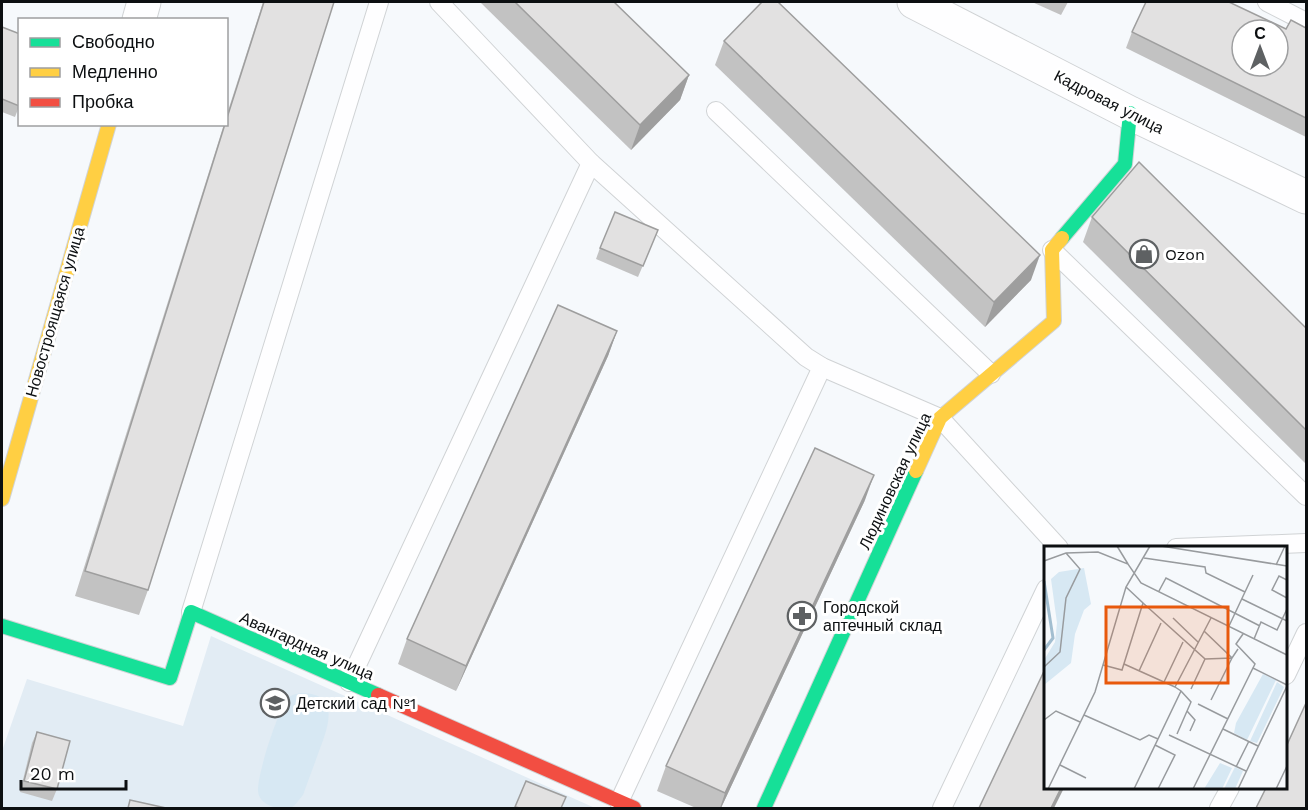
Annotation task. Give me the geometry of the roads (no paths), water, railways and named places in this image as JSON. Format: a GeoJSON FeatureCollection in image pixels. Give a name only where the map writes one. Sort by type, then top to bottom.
{"type":"FeatureCollection","features":[{"type":"Feature","properties":{"kind":"street"},"geometry":{"type":"LineString","coordinates":[[140,18],[144,2]]}},
{"type":"Feature","properties":{"kind":"street","name":"Кадровая улица"},"geometry":{"type":"LineString","coordinates":[[914,2],[1130,113],[1306,197]]}},
{"type":"Feature","properties":{"kind":"street"},"geometry":{"type":"LineString","coordinates":[[1052,249],[1125,165],[1130,113]]}},
{"type":"Feature","properties":{"kind":"street","name":"Новостроящаяся улица"},"geometry":{"type":"LineString","coordinates":[[2,499],[108,126]]}},
{"type":"Feature","properties":{"kind":"street","name":"Людиновская улица"},"geometry":{"type":"LineString","coordinates":[[764,808],[940,418],[1054,321],[1052,249]]}},
{"type":"Feature","properties":{"kind":"street"},"geometry":{"type":"LineString","coordinates":[[2,626],[170,678],[191,612]]}},
{"type":"Feature","properties":{"kind":"street","name":"Авангардная улица"},"geometry":{"type":"LineString","coordinates":[[191,612],[627,805]]}},
{"type":"Feature","properties":{"kind":"lane"},"geometry":{"type":"LineString","coordinates":[[191,612],[379,2]]}},
{"type":"Feature","properties":{"kind":"lane"},"geometry":{"type":"LineString","coordinates":[[439,2],[591,163],[806,357],[822,367],[940,418],[1057,546]]}},
{"type":"Feature","properties":{"kind":"lane"},"geometry":{"type":"LineString","coordinates":[[1267,2],[1306,22]]}},
{"type":"Feature","properties":{"kind":"lane"},"geometry":{"type":"LineString","coordinates":[[716,111],[991,374]]}},
{"type":"Feature","properties":{"kind":"lane"},"geometry":{"type":"LineString","coordinates":[[349,682],[591,163]]}},
{"type":"Feature","properties":{"kind":"lane"},"geometry":{"type":"LineString","coordinates":[[1052,249],[1306,496]]}},
{"type":"Feature","properties":{"kind":"lane"},"geometry":{"type":"LineString","coordinates":[[627,805],[822,367]]}},
{"type":"Feature","properties":{"kind":"lane"},"geometry":{"type":"LineString","coordinates":[[1228,546],[1306,543]]}},
{"type":"Feature","properties":{"kind":"lane"},"geometry":{"type":"LineString","coordinates":[[942,808],[1044,593]]}},
{"type":"Feature","properties":{"kind":"lane"},"geometry":{"type":"LineString","coordinates":[[1287,673],[1306,633]]}},
{"type":"Feature","properties":{"kind":"lane"},"geometry":{"type":"LineString","coordinates":[[1219,808],[1229,789]]}},
{"type":"Feature","properties":{"kind":"place","name":"Ozon"},"geometry":{"type":"Point","coordinates":[1144,254]}},
{"type":"Feature","properties":{"kind":"place","name":"Городской аптечный склад"},"geometry":{"type":"Point","coordinates":[802,616]}},
{"type":"Feature","properties":{"kind":"place","name":"Детский сад №1"},"geometry":{"type":"Point","coordinates":[275,703]}}]}
